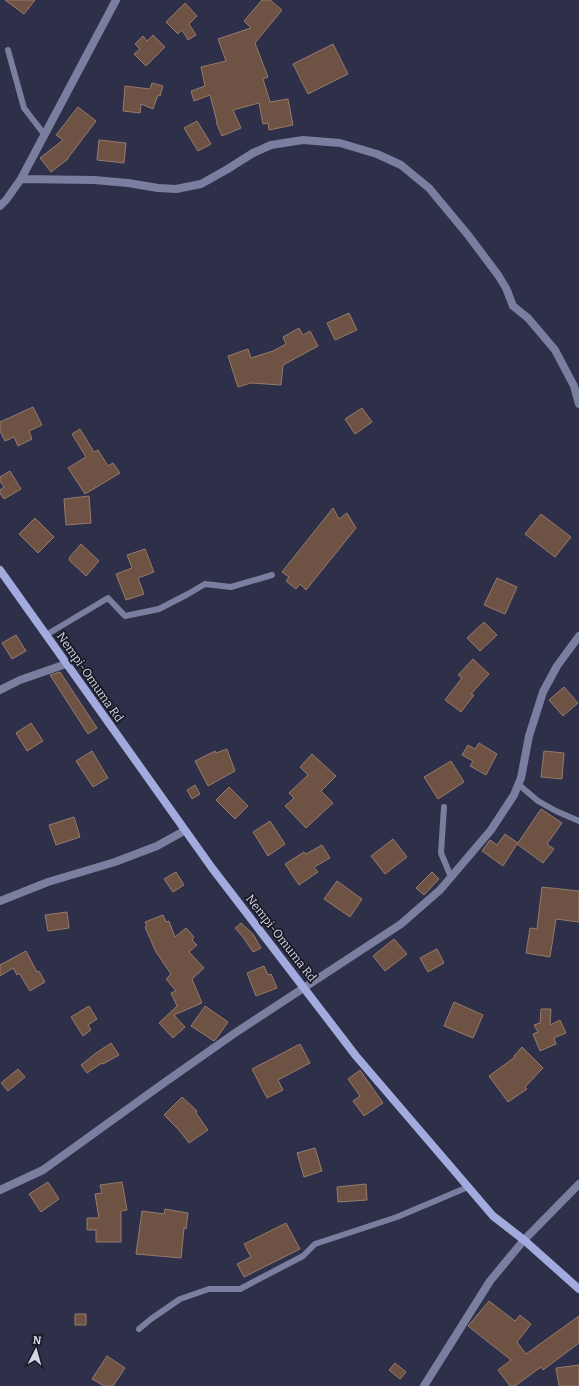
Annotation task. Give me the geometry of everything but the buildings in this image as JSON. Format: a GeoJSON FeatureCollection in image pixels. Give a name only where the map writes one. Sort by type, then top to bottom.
{"type":"FeatureCollection","features":[{"type":"Feature","properties":{"kind":"street"},"geometry":{"type":"LineString","coordinates":[[0,206],[21,179],[116,0]]}},
{"type":"Feature","properties":{"kind":"street"},"geometry":{"type":"LineString","coordinates":[[21,179],[94,180],[176,189],[201,184],[253,153],[271,145],[303,140],[340,143],[377,154],[401,165],[429,188],[468,235],[498,275],[506,288],[513,306],[528,318],[555,350],[574,386],[579,404]]}},
{"type":"Feature","properties":{"kind":"street"},"geometry":{"type":"LineString","coordinates":[[569,377],[579,378]]}},
{"type":"Feature","properties":{"kind":"street","name":"Nempi-Omuma Rd"},"geometry":{"type":"LineString","coordinates":[[0,570],[184,831],[356,1056],[493,1216],[524,1240],[579,1289]]}},
{"type":"Feature","properties":{"kind":"street"},"geometry":{"type":"LineString","coordinates":[[0,1190],[43,1170],[161,1085],[401,924],[440,890],[491,830],[514,795],[521,778],[529,736],[544,692],[557,666],[579,636]]}},
{"type":"Feature","properties":{"kind":"street"},"geometry":{"type":"LineString","coordinates":[[0,690],[20,680],[66,664]]}},
{"type":"Feature","properties":{"kind":"street"},"geometry":{"type":"LineString","coordinates":[[0,901],[48,882],[115,862],[157,846],[184,831]]}},
{"type":"Feature","properties":{"kind":"street"},"geometry":{"type":"LineString","coordinates":[[424,1386],[490,1281],[524,1240],[579,1184]]}},
{"type":"Feature","properties":{"kind":"lane"},"geometry":{"type":"LineString","coordinates":[[8,50],[24,108],[44,134]]}},
{"type":"Feature","properties":{"kind":"lane"},"geometry":{"type":"LineString","coordinates":[[46,635],[108,598],[125,616],[159,609],[205,584],[231,587],[272,575]]}},
{"type":"Feature","properties":{"kind":"lane"},"geometry":{"type":"LineString","coordinates":[[518,784],[538,802],[579,821]]}},
{"type":"Feature","properties":{"kind":"lane"},"geometry":{"type":"LineString","coordinates":[[444,808],[441,853],[451,877]]}},
{"type":"Feature","properties":{"kind":"lane"},"geometry":{"type":"LineString","coordinates":[[139,1329],[180,1299],[209,1289],[240,1289],[303,1256],[315,1244],[397,1218],[468,1187]]}}]}
